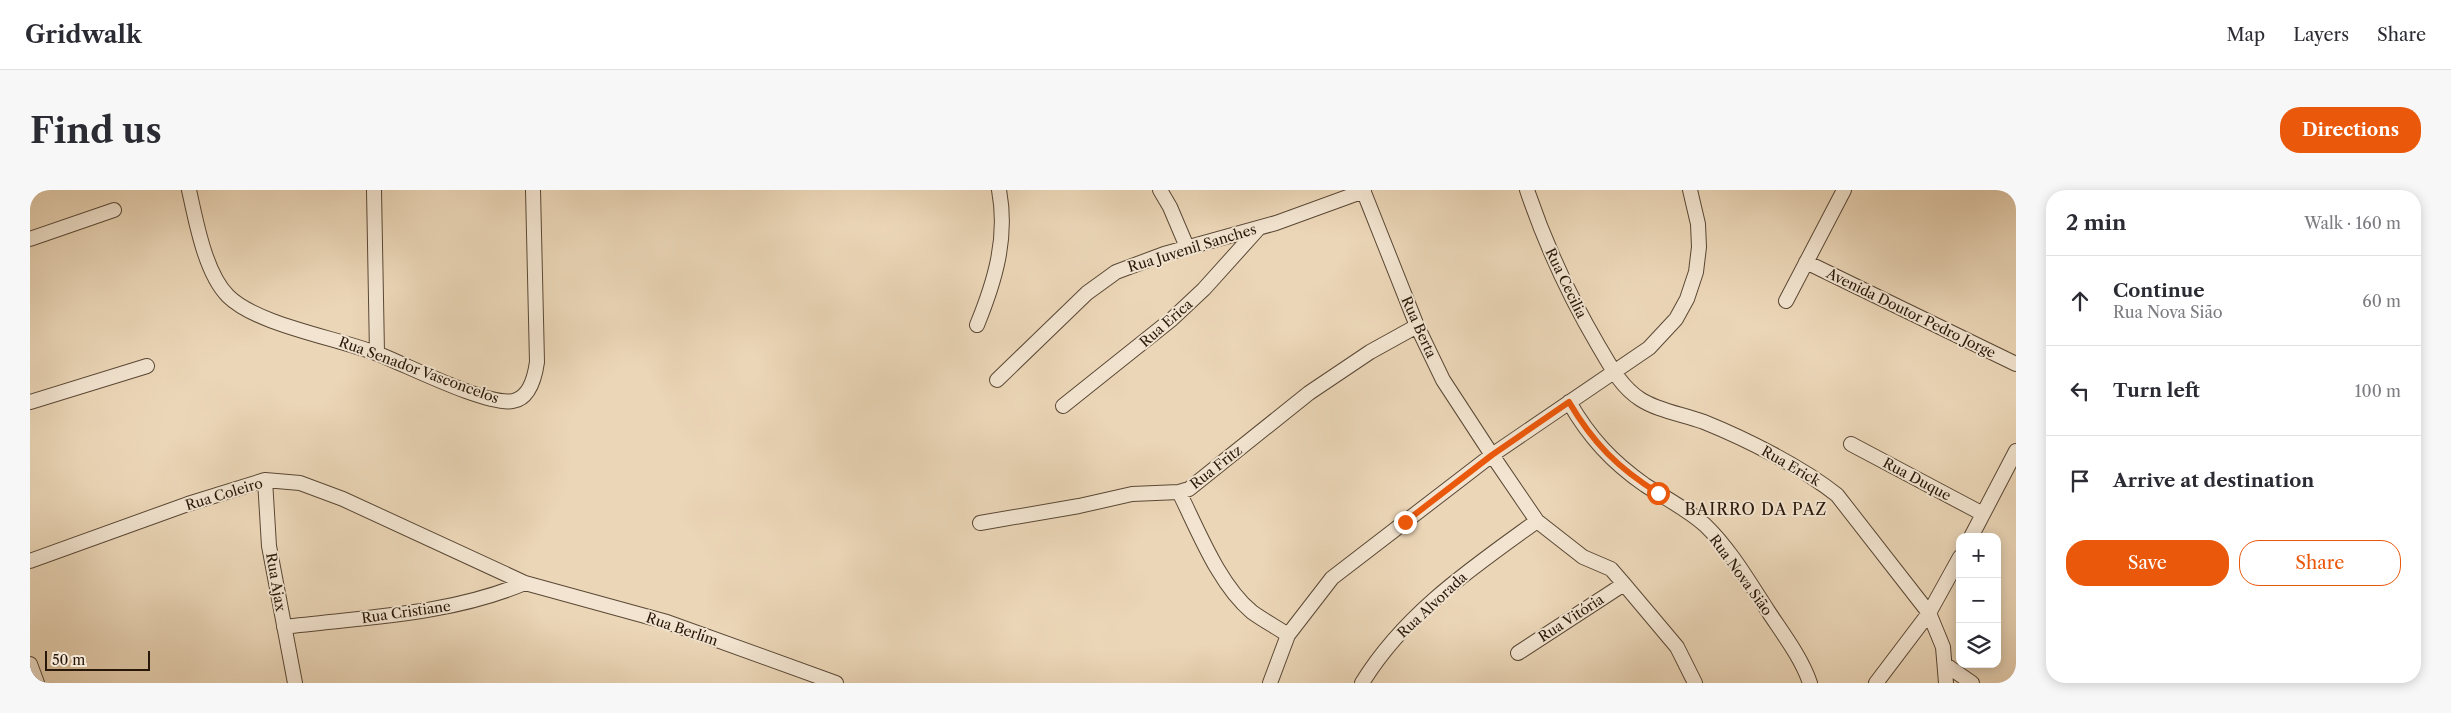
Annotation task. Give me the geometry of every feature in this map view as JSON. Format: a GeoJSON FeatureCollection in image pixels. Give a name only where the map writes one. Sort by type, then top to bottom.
{"type":"FeatureCollection","features":[{"type":"Feature","properties":{"kind":"street","name":"Rua Senador Vasconcelos"},"geometry":{"type":"LineString","coordinates":[[189,190],[201,240],[211,266],[220,285],[233,300],[261,316],[376,353],[493,400],[512,402],[524,396],[532,382],[537,362],[533,190]]}},
{"type":"Feature","properties":{"kind":"street"},"geometry":{"type":"LineString","coordinates":[[374,190],[376,353]]}},
{"type":"Feature","properties":{"kind":"street"},"geometry":{"type":"LineString","coordinates":[[977,325],[990,295],[1000,257],[1003,210],[999,190]]}},
{"type":"Feature","properties":{"kind":"street"},"geometry":{"type":"LineString","coordinates":[[1160,190],[1170,207],[1187,247]]}},
{"type":"Feature","properties":{"kind":"street","name":"Rua Cecilia"},"geometry":{"type":"LineString","coordinates":[[1526,190],[1555,266],[1573,302],[1614,372]]}},
{"type":"Feature","properties":{"kind":"street"},"geometry":{"type":"LineString","coordinates":[[1270,683],[1288,635],[1332,578],[1492,455],[1650,348],[1676,319],[1687,299],[1696,272],[1699,247],[1698,224],[1690,190]]}},
{"type":"Feature","properties":{"kind":"street"},"geometry":{"type":"LineString","coordinates":[[1786,301],[1844,190]]}},
{"type":"Feature","properties":{"kind":"street","name":"Rua Juvenil Sanches"},"geometry":{"type":"LineString","coordinates":[[997,380],[1087,293],[1108,277],[1143,261],[1258,228],[1363,191]]}},
{"type":"Feature","properties":{"kind":"street","name":"Rua Berta"},"geometry":{"type":"LineString","coordinates":[[1363,191],[1417,326],[1443,380],[1492,455],[1537,521],[1583,557],[1610,569],[1624,584],[1677,647],[1695,683]]}},
{"type":"Feature","properties":{"kind":"street"},"geometry":{"type":"LineString","coordinates":[[30,239],[114,210]]}},
{"type":"Feature","properties":{"kind":"street","name":"Rua Erica"},"geometry":{"type":"LineString","coordinates":[[1063,406],[1172,319],[1204,289],[1258,228]]}},
{"type":"Feature","properties":{"kind":"street","name":"Avenida Doutor Pedro Jorge"},"geometry":{"type":"LineString","coordinates":[[1806,262],[2016,364]]}},
{"type":"Feature","properties":{"kind":"street","name":"Rua Fritz"},"geometry":{"type":"LineString","coordinates":[[980,523],[1079,506],[1132,494],[1179,492],[1197,483],[1309,393],[1370,352],[1417,326]]}},
{"type":"Feature","properties":{"kind":"street"},"geometry":{"type":"LineString","coordinates":[[30,402],[147,366]]}},
{"type":"Feature","properties":{"kind":"street","name":"Rua Erick"},"geometry":{"type":"LineString","coordinates":[[1614,372],[1625,388],[1640,400],[1735,436],[1824,484],[1837,496],[1857,518],[1929,613],[1943,647],[1946,683]]}},
{"type":"Feature","properties":{"kind":"street","name":"Rua Nova Sião"},"geometry":{"type":"LineString","coordinates":[[1569,402],[1583,426],[1600,447],[1640,480],[1705,525],[1719,542],[1793,650],[1810,683]]}},
{"type":"Feature","properties":{"kind":"street","name":"Rua Duque"},"geometry":{"type":"LineString","coordinates":[[1851,444],[1983,514]]}},
{"type":"Feature","properties":{"kind":"street"},"geometry":{"type":"LineString","coordinates":[[1973,533],[2016,450]]}},
{"type":"Feature","properties":{"kind":"street","name":"Rua Coleiro"},"geometry":{"type":"LineString","coordinates":[[30,561],[188,504],[265,480],[300,483],[326,492],[525,583]]}},
{"type":"Feature","properties":{"kind":"street","name":"Rua Ajax"},"geometry":{"type":"LineString","coordinates":[[265,480],[269,546],[295,683]]}},
{"type":"Feature","properties":{"kind":"street"},"geometry":{"type":"LineString","coordinates":[[1179,492],[1203,541],[1234,592],[1251,611],[1288,635]]}},
{"type":"Feature","properties":{"kind":"street","name":"Rua Alvorada"},"geometry":{"type":"LineString","coordinates":[[1362,683],[1387,647],[1435,598],[1452,583],[1537,521]]}},
{"type":"Feature","properties":{"kind":"street"},"geometry":{"type":"LineString","coordinates":[[1876,683],[1929,613],[1956,564]]}},
{"type":"Feature","properties":{"kind":"street","name":"Rua Cristiane"},"geometry":{"type":"LineString","coordinates":[[284,626],[436,610],[484,598],[525,583]]}},
{"type":"Feature","properties":{"kind":"street","name":"Rua Berlím"},"geometry":{"type":"LineString","coordinates":[[525,583],[667,622],[836,683]]}},
{"type":"Feature","properties":{"kind":"street","name":"Rua Vitória"},"geometry":{"type":"LineString","coordinates":[[1518,653],[1624,584]]}},
{"type":"Feature","properties":{"kind":"street"},"geometry":{"type":"LineString","coordinates":[[30,664],[37,683]]}},
{"type":"Feature","properties":{"kind":"street"},"geometry":{"type":"LineString","coordinates":[[1946,666],[1972,683]]}},
{"type":"Feature","properties":{"kind":"district","name":"BAIRRO DA PAZ"},"geometry":{"type":"Point","coordinates":[1756,509]}},
{"type":"Feature","properties":{"kind":"route"},"geometry":{"type":"LineString","coordinates":[[1405,522],[1492,455],[1569,402],[1583,426],[1600,447],[1620,466],[1658,493]]}}]}
